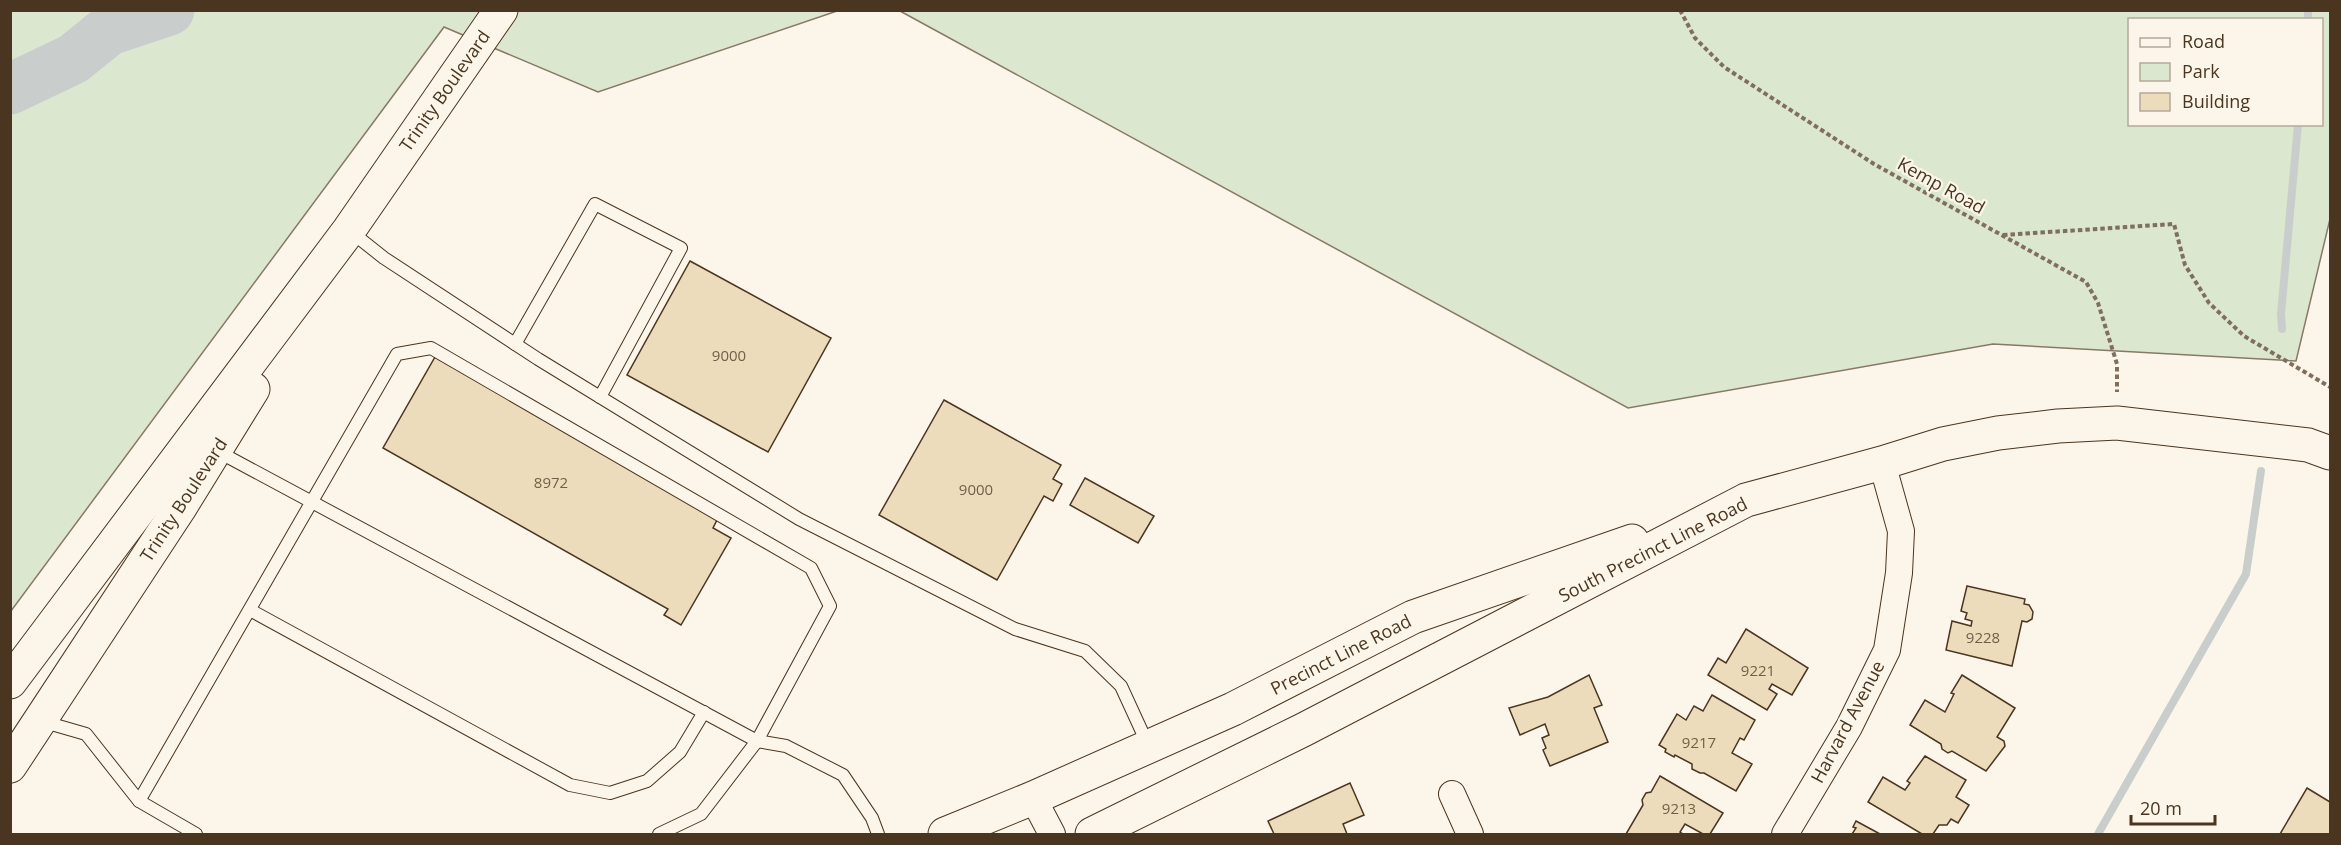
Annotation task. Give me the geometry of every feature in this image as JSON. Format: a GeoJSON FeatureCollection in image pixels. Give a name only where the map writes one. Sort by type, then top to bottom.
{"type":"FeatureCollection","features":[{"type":"Feature","properties":{"kind":"main road","name":"Trinity Boulevard"},"geometry":{"type":"LineString","coordinates":[[10,682],[349,230],[501,10]]}},
{"type":"Feature","properties":{"kind":"main road","name":"Trinity Boulevard"},"geometry":{"type":"LineString","coordinates":[[10,766],[216,450],[349,230]]}},
{"type":"Feature","properties":{"kind":"main road","name":"South Precinct Line Road"},"geometry":{"type":"LineString","coordinates":[[1092,834],[1303,730],[1746,500],[1943,444],[1998,433],[2058,426],[2117,423],[2308,445],[2331,453]]}},
{"type":"Feature","properties":{"kind":"main road","name":"Precinct Line Road"},"geometry":{"type":"LineString","coordinates":[[945,834],[1033,798],[1233,709],[1413,617],[1746,500]]}},
{"type":"Feature","properties":{"kind":"street","name":"Harvard Avenue"},"geometry":{"type":"LineString","coordinates":[[1785,834],[1849,727],[1887,650],[1899,573],[1901,531],[1882,463]]}},
{"type":"Feature","properties":{"kind":"street"},"geometry":{"type":"LineString","coordinates":[[1452,794],[1470,834]]}},
{"type":"Feature","properties":{"kind":"street"},"geometry":{"type":"LineString","coordinates":[[1033,798],[1052,834]]}},
{"type":"Feature","properties":{"kind":"lane"},"geometry":{"type":"LineString","coordinates":[[515,344],[595,204],[681,248],[600,397]]}},
{"type":"Feature","properties":{"kind":"lane"},"geometry":{"type":"LineString","coordinates":[[349,230],[384,258],[515,344],[799,519],[1015,629],[1085,651],[1121,686],[1149,747]]}},
{"type":"Feature","properties":{"kind":"lane"},"geometry":{"type":"LineString","coordinates":[[140,801],[397,354],[431,348],[811,568],[830,606],[757,741],[701,814],[659,834]]}},
{"type":"Feature","properties":{"kind":"lane"},"geometry":{"type":"LineString","coordinates":[[216,450],[757,741],[786,746],[843,775],[872,818],[878,834]]}},
{"type":"Feature","properties":{"kind":"lane"},"geometry":{"type":"LineString","coordinates":[[250,610],[570,785],[610,793],[647,781],[680,753],[704,712]]}},
{"type":"Feature","properties":{"kind":"lane"},"geometry":{"type":"LineString","coordinates":[[40,721],[86,734],[140,801],[196,834]]}},
{"type":"Feature","properties":{"kind":"path","name":"Kemp Road"},"geometry":{"type":"LineString","coordinates":[[1680,10],[1695,38],[1724,67],[1874,165],[2086,282],[2098,303],[2117,364],[2117,423]]}},
{"type":"Feature","properties":{"kind":"path"},"geometry":{"type":"LineString","coordinates":[[2002,235],[2174,224],[2185,265],[2209,303],[2244,336],[2331,387]]}},
{"type":"Feature","properties":{"kind":"green space"},"geometry":{"type":"Polygon","coordinates":[[[11,11],[837,11],[598,92],[444,27],[11,611],[11,11]]]}},
{"type":"Feature","properties":{"kind":"green space"},"geometry":{"type":"Polygon","coordinates":[[[900,11],[2330,11],[2330,219],[2296,361],[1993,344],[1628,408],[900,11]]]}},
{"type":"Feature","properties":{"kind":"building"},"geometry":{"type":"Polygon","coordinates":[[[690,261],[831,338],[768,452],[627,375],[690,261]]]}},
{"type":"Feature","properties":{"kind":"building"},"geometry":{"type":"Polygon","coordinates":[[[435,357],[718,518],[713,528],[731,538],[681,625],[664,615],[668,609],[383,448],[435,357]]]}},
{"type":"Feature","properties":{"kind":"building"},"geometry":{"type":"Polygon","coordinates":[[[944,400],[1061,465],[1053,479],[1062,484],[1053,501],[1044,496],[997,580],[879,515],[944,400]]]}},
{"type":"Feature","properties":{"kind":"building"},"geometry":{"type":"Polygon","coordinates":[[[1085,478],[1154,516],[1138,543],[1070,505],[1085,478]]]}},
{"type":"Feature","properties":{"kind":"building"},"geometry":{"type":"Polygon","coordinates":[[[1967,586],[2025,599],[2024,604],[2029,605],[2033,612],[2032,619],[2027,622],[2022,621],[2012,666],[1946,650],[1952,621],[1971,626],[1972,621],[1965,619],[1967,613],[1961,611],[1967,586]]]}},
{"type":"Feature","properties":{"kind":"building"},"geometry":{"type":"Polygon","coordinates":[[[1746,629],[1808,668],[1792,695],[1772,684],[1769,689],[1777,694],[1767,710],[1708,675],[1718,658],[1726,663],[1746,629]]]}},
{"type":"Feature","properties":{"kind":"building"},"geometry":{"type":"Polygon","coordinates":[[[1589,675],[1602,705],[1594,708],[1608,742],[1550,766],[1543,750],[1546,748],[1542,738],[1549,735],[1545,724],[1520,735],[1509,708],[1548,697],[1589,675]]]}},
{"type":"Feature","properties":{"kind":"building"},"geometry":{"type":"Polygon","coordinates":[[[1962,675],[2015,708],[1997,737],[2004,741],[2005,746],[1986,771],[1952,751],[1948,753],[1942,749],[1941,744],[1910,725],[1925,700],[1945,712],[1954,694],[1951,693],[1962,675]]]}},
{"type":"Feature","properties":{"kind":"building"},"geometry":{"type":"Polygon","coordinates":[[[1712,695],[1755,720],[1744,740],[1740,738],[1732,753],[1752,764],[1736,791],[1692,769],[1692,764],[1665,752],[1666,749],[1659,745],[1677,714],[1686,720],[1694,706],[1703,711],[1712,695]]]}},
{"type":"Feature","properties":{"kind":"building"},"geometry":{"type":"Polygon","coordinates":[[[1925,756],[1966,780],[1956,797],[1969,805],[1958,823],[1951,819],[1947,825],[1939,825],[1933,834],[1922,834],[1868,802],[1883,777],[1905,790],[1910,783],[1907,781],[1925,756]]]}},
{"type":"Feature","properties":{"kind":"building"},"geometry":{"type":"Polygon","coordinates":[[[1660,776],[1723,813],[1710,834],[1703,834],[1685,824],[1680,832],[1683,834],[1626,834],[1643,805],[1642,800],[1646,793],[1651,792],[1660,776]]]}},
{"type":"Feature","properties":{"kind":"building"},"geometry":{"type":"Polygon","coordinates":[[[1350,783],[1364,815],[1343,824],[1347,834],[1274,834],[1268,821],[1350,783]]]}},
{"type":"Feature","properties":{"kind":"building"},"geometry":{"type":"Polygon","coordinates":[[[2307,788],[2330,802],[2330,834],[2280,834],[2307,788]]]}},
{"type":"Feature","properties":{"kind":"building"},"geometry":{"type":"Polygon","coordinates":[[[1856,821],[1880,834],[1852,834],[1856,828],[1853,827],[1856,821]]]}},
{"type":"Feature","properties":{"kind":"waterway"},"geometry":{"type":"LineString","coordinates":[[10,89],[73,59],[109,30],[169,10]]}},
{"type":"Feature","properties":{"kind":"waterway"},"geometry":{"type":"LineString","coordinates":[[2308,10],[2308,18]]}},
{"type":"Feature","properties":{"kind":"waterway"},"geometry":{"type":"LineString","coordinates":[[2282,329],[2281,314],[2298,126]]}},
{"type":"Feature","properties":{"kind":"waterway"},"geometry":{"type":"LineString","coordinates":[[2098,834],[2246,574],[2261,471]]}}]}
